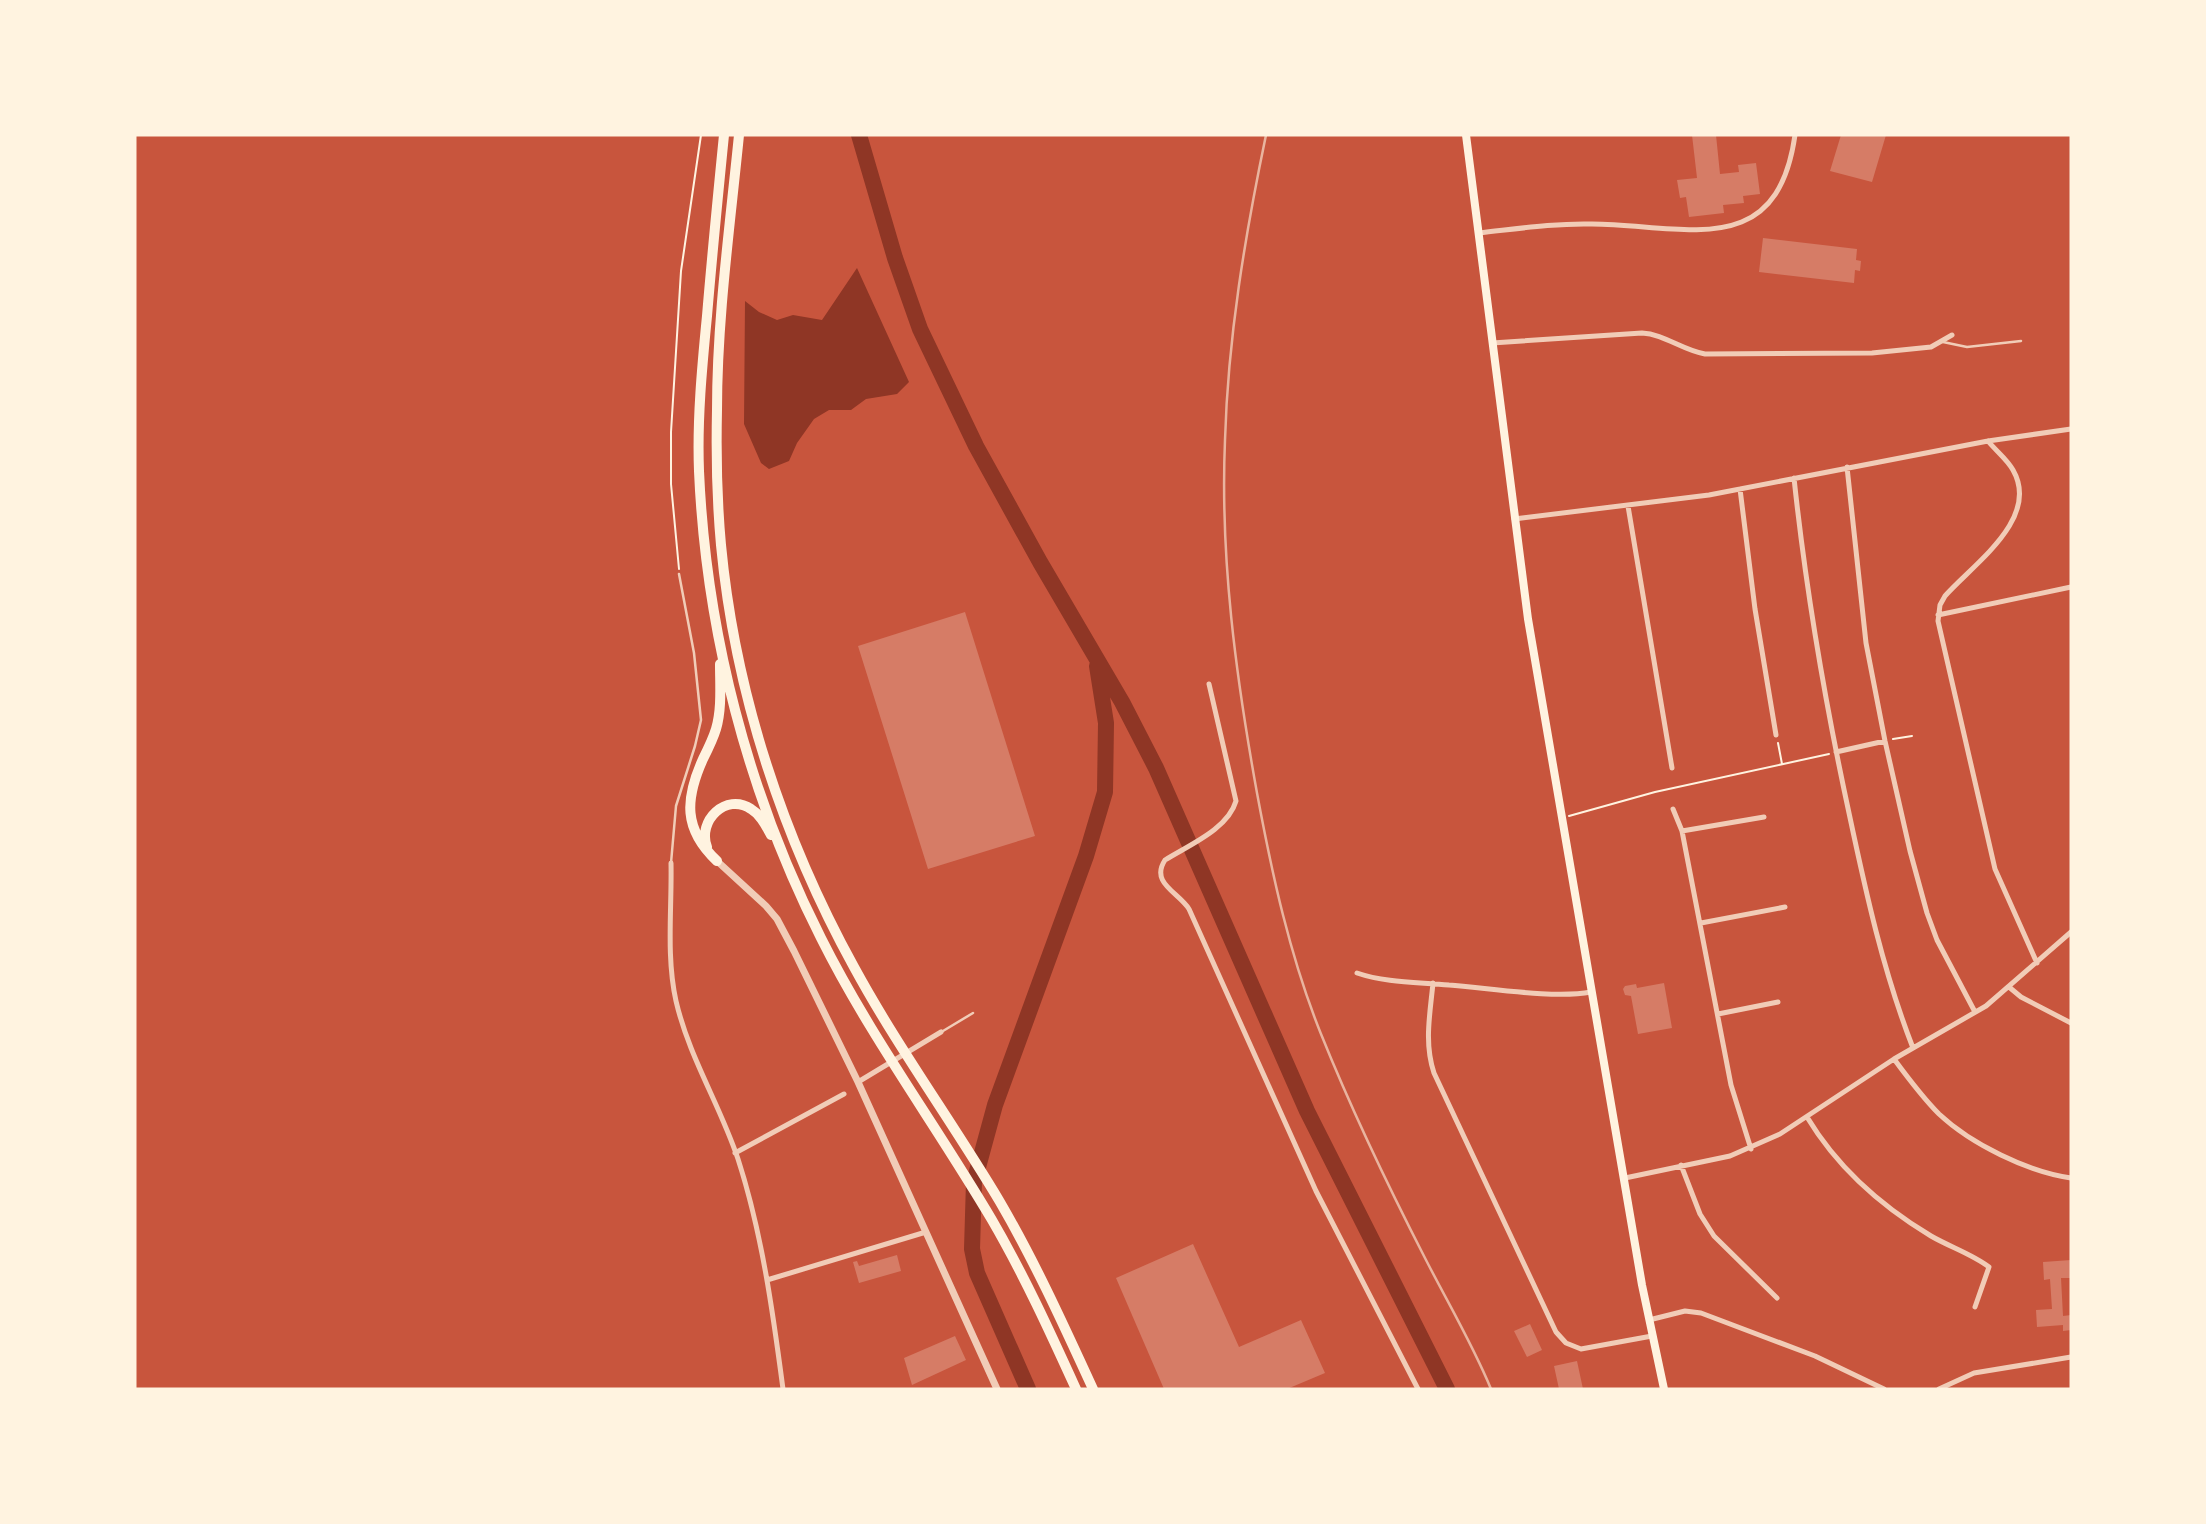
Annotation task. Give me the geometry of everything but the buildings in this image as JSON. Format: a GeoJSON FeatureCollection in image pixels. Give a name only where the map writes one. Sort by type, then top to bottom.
{"type":"FeatureCollection","features":[{"type":"Feature","properties":{"kind":"highway"},"geometry":{"type":"LineString","coordinates":[[724,135],[702,368],[699,470],[706,551],[719,639],[747,754],[784,856],[821,938],[880,1043],[991,1218],[1034,1297],[1076,1389]]}},
{"type":"Feature","properties":{"kind":"highway"},"geometry":{"type":"LineString","coordinates":[[739,135],[716,408],[721,546],[733,627],[761,750],[818,898],[854,968],[893,1035],[998,1199],[1044,1283],[1093,1389]]}},
{"type":"Feature","properties":{"kind":"highway"},"geometry":{"type":"LineString","coordinates":[[717,861],[698,841],[690,807],[694,783],[718,718],[719,639]]}},
{"type":"Feature","properties":{"kind":"highway"},"geometry":{"type":"LineString","coordinates":[[717,861],[706,845],[704,837],[707,822],[720,808],[737,803],[750,807],[759,816],[784,856]]}},
{"type":"Feature","properties":{"kind":"main road"},"geometry":{"type":"LineString","coordinates":[[1466,135],[1528,619],[1591,992],[1649,1320],[1664,1389]]}},
{"type":"Feature","properties":{"kind":"street"},"geometry":{"type":"LineString","coordinates":[[1479,233],[1573,224],[1707,229],[1740,223],[1760,212],[1780,189],[1792,155],[1795,135]]}},
{"type":"Feature","properties":{"kind":"street"},"geometry":{"type":"LineString","coordinates":[[1492,343],[1642,333],[1658,336],[1705,354],[1839,355],[1931,347],[1952,335]]}},
{"type":"Feature","properties":{"kind":"street"},"geometry":{"type":"LineString","coordinates":[[1514,519],[1628,506],[1740,489],[1988,441],[2071,429]]}},
{"type":"Feature","properties":{"kind":"street"},"geometry":{"type":"LineString","coordinates":[[1988,441],[2014,471],[2020,491],[2019,502],[2006,532],[1987,555],[1945,596],[1938,615],[1947,665],[1995,869],[2037,963]]}},
{"type":"Feature","properties":{"kind":"street"},"geometry":{"type":"LineString","coordinates":[[1847,467],[1862,610],[1885,741],[1910,852],[1937,940],[1975,1012]]}},
{"type":"Feature","properties":{"kind":"street"},"geometry":{"type":"LineString","coordinates":[[1794,478],[1807,593],[1836,752],[1881,953],[1913,1048]]}},
{"type":"Feature","properties":{"kind":"street"},"geometry":{"type":"LineString","coordinates":[[1740,489],[1755,610],[1776,735]]}},
{"type":"Feature","properties":{"kind":"street"},"geometry":{"type":"LineString","coordinates":[[1628,506],[1672,768]]}},
{"type":"Feature","properties":{"kind":"street"},"geometry":{"type":"LineString","coordinates":[[1938,615],[2071,589]]}},
{"type":"Feature","properties":{"kind":"street"},"geometry":{"type":"LineString","coordinates":[[1209,684],[1236,801],[1233,813],[1210,832],[1165,860],[1159,868],[1160,878],[1189,909],[1334,1227],[1418,1389]]}},
{"type":"Feature","properties":{"kind":"street"},"geometry":{"type":"LineString","coordinates":[[1836,752],[1885,741]]}},
{"type":"Feature","properties":{"kind":"street"},"geometry":{"type":"LineString","coordinates":[[1673,809],[1682,831],[1731,1085],[1751,1149]]}},
{"type":"Feature","properties":{"kind":"street"},"geometry":{"type":"LineString","coordinates":[[1682,831],[1764,817]]}},
{"type":"Feature","properties":{"kind":"street"},"geometry":{"type":"LineString","coordinates":[[717,861],[758,897],[777,919],[858,1082],[997,1389]]}},
{"type":"Feature","properties":{"kind":"street"},"geometry":{"type":"LineString","coordinates":[[671,863],[671,951],[675,998],[689,1047],[735,1153],[745,1183],[767,1280],[783,1389]]}},
{"type":"Feature","properties":{"kind":"street"},"geometry":{"type":"LineString","coordinates":[[1701,923],[1785,907]]}},
{"type":"Feature","properties":{"kind":"street"},"geometry":{"type":"LineString","coordinates":[[1625,1178],[1730,1156],[1751,1149],[1807,1117],[1894,1059],[1975,1012],[2009,987],[2071,932]]}},
{"type":"Feature","properties":{"kind":"street"},"geometry":{"type":"LineString","coordinates":[[1357,973],[1378,979],[1545,993],[1591,992]]}},
{"type":"Feature","properties":{"kind":"street"},"geometry":{"type":"LineString","coordinates":[[1433,983],[1428,1038],[1434,1073],[1556,1332],[1566,1343],[1581,1349],[1652,1336]]}},
{"type":"Feature","properties":{"kind":"street"},"geometry":{"type":"LineString","coordinates":[[2009,987],[2021,998],[2071,1023]]}},
{"type":"Feature","properties":{"kind":"street"},"geometry":{"type":"LineString","coordinates":[[1718,1014],[1778,1002]]}},
{"type":"Feature","properties":{"kind":"street"},"geometry":{"type":"LineString","coordinates":[[858,1082],[941,1032]]}},
{"type":"Feature","properties":{"kind":"street"},"geometry":{"type":"LineString","coordinates":[[1894,1059],[1925,1100],[1952,1125],[2002,1154],[2040,1171],[2071,1178]]}},
{"type":"Feature","properties":{"kind":"street"},"geometry":{"type":"LineString","coordinates":[[735,1153],[844,1094]]}},
{"type":"Feature","properties":{"kind":"street"},"geometry":{"type":"LineString","coordinates":[[1807,1117],[1831,1152],[1868,1191],[1913,1225],[1989,1267],[1975,1307]]}},
{"type":"Feature","properties":{"kind":"street"},"geometry":{"type":"LineString","coordinates":[[1681,1165],[1700,1214],[1714,1236],[1777,1298]]}},
{"type":"Feature","properties":{"kind":"street"},"geometry":{"type":"LineString","coordinates":[[767,1280],[926,1232]]}},
{"type":"Feature","properties":{"kind":"street"},"geometry":{"type":"LineString","coordinates":[[1649,1320],[1685,1311],[1700,1313],[1815,1356],[1884,1389]]}},
{"type":"Feature","properties":{"kind":"street"},"geometry":{"type":"LineString","coordinates":[[1939,1389],[1973,1373],[2071,1357]]}},
{"type":"Feature","properties":{"kind":"lane"},"geometry":{"type":"LineString","coordinates":[[1943,342],[1967,347],[2021,341]]}},
{"type":"Feature","properties":{"kind":"lane"},"geometry":{"type":"LineString","coordinates":[[671,863],[676,806],[701,720],[694,653],[680,574]]}},
{"type":"Feature","properties":{"kind":"lane"},"geometry":{"type":"LineString","coordinates":[[941,1032],[973,1013]]}},
{"type":"Feature","properties":{"kind":"path"},"geometry":{"type":"LineString","coordinates":[[680,574],[671,484],[671,432],[681,271],[701,135]]}},
{"type":"Feature","properties":{"kind":"path"},"geometry":{"type":"LineString","coordinates":[[1776,735],[1782,764]]}},
{"type":"Feature","properties":{"kind":"path"},"geometry":{"type":"LineString","coordinates":[[1885,741],[1912,736]]}},
{"type":"Feature","properties":{"kind":"path"},"geometry":{"type":"LineString","coordinates":[[1562,819],[1654,792],[1836,752]]}},
{"type":"Feature","properties":{"kind":"shaded area"},"geometry":{"type":"Polygon","coordinates":[[[857,268],[909,382],[897,394],[866,399],[851,410],[829,410],[814,419],[797,443],[789,461],[769,469],[761,463],[744,424],[745,301],[759,312],[777,320],[793,315],[822,320],[857,268]]]}},
{"type":"Feature","properties":{"kind":"waterway"},"geometry":{"type":"LineString","coordinates":[[859,135],[895,258],[920,329],[976,446],[1122,702],[1156,768],[1307,1111],[1447,1389]]}},
{"type":"Feature","properties":{"kind":"waterway"},"geometry":{"type":"LineString","coordinates":[[1028,1389],[977,1273],[972,1249],[974,1182],[995,1105],[1086,856],[1105,792],[1106,723],[1097,666]]}},
{"type":"Feature","properties":{"kind":"railway"},"geometry":{"type":"LineString","coordinates":[[1266,135],[1251,211],[1234,325],[1227,401],[1224,485],[1231,618],[1257,793],[1283,915],[1321,1034],[1384,1176],[1491,1389]]}}]}
